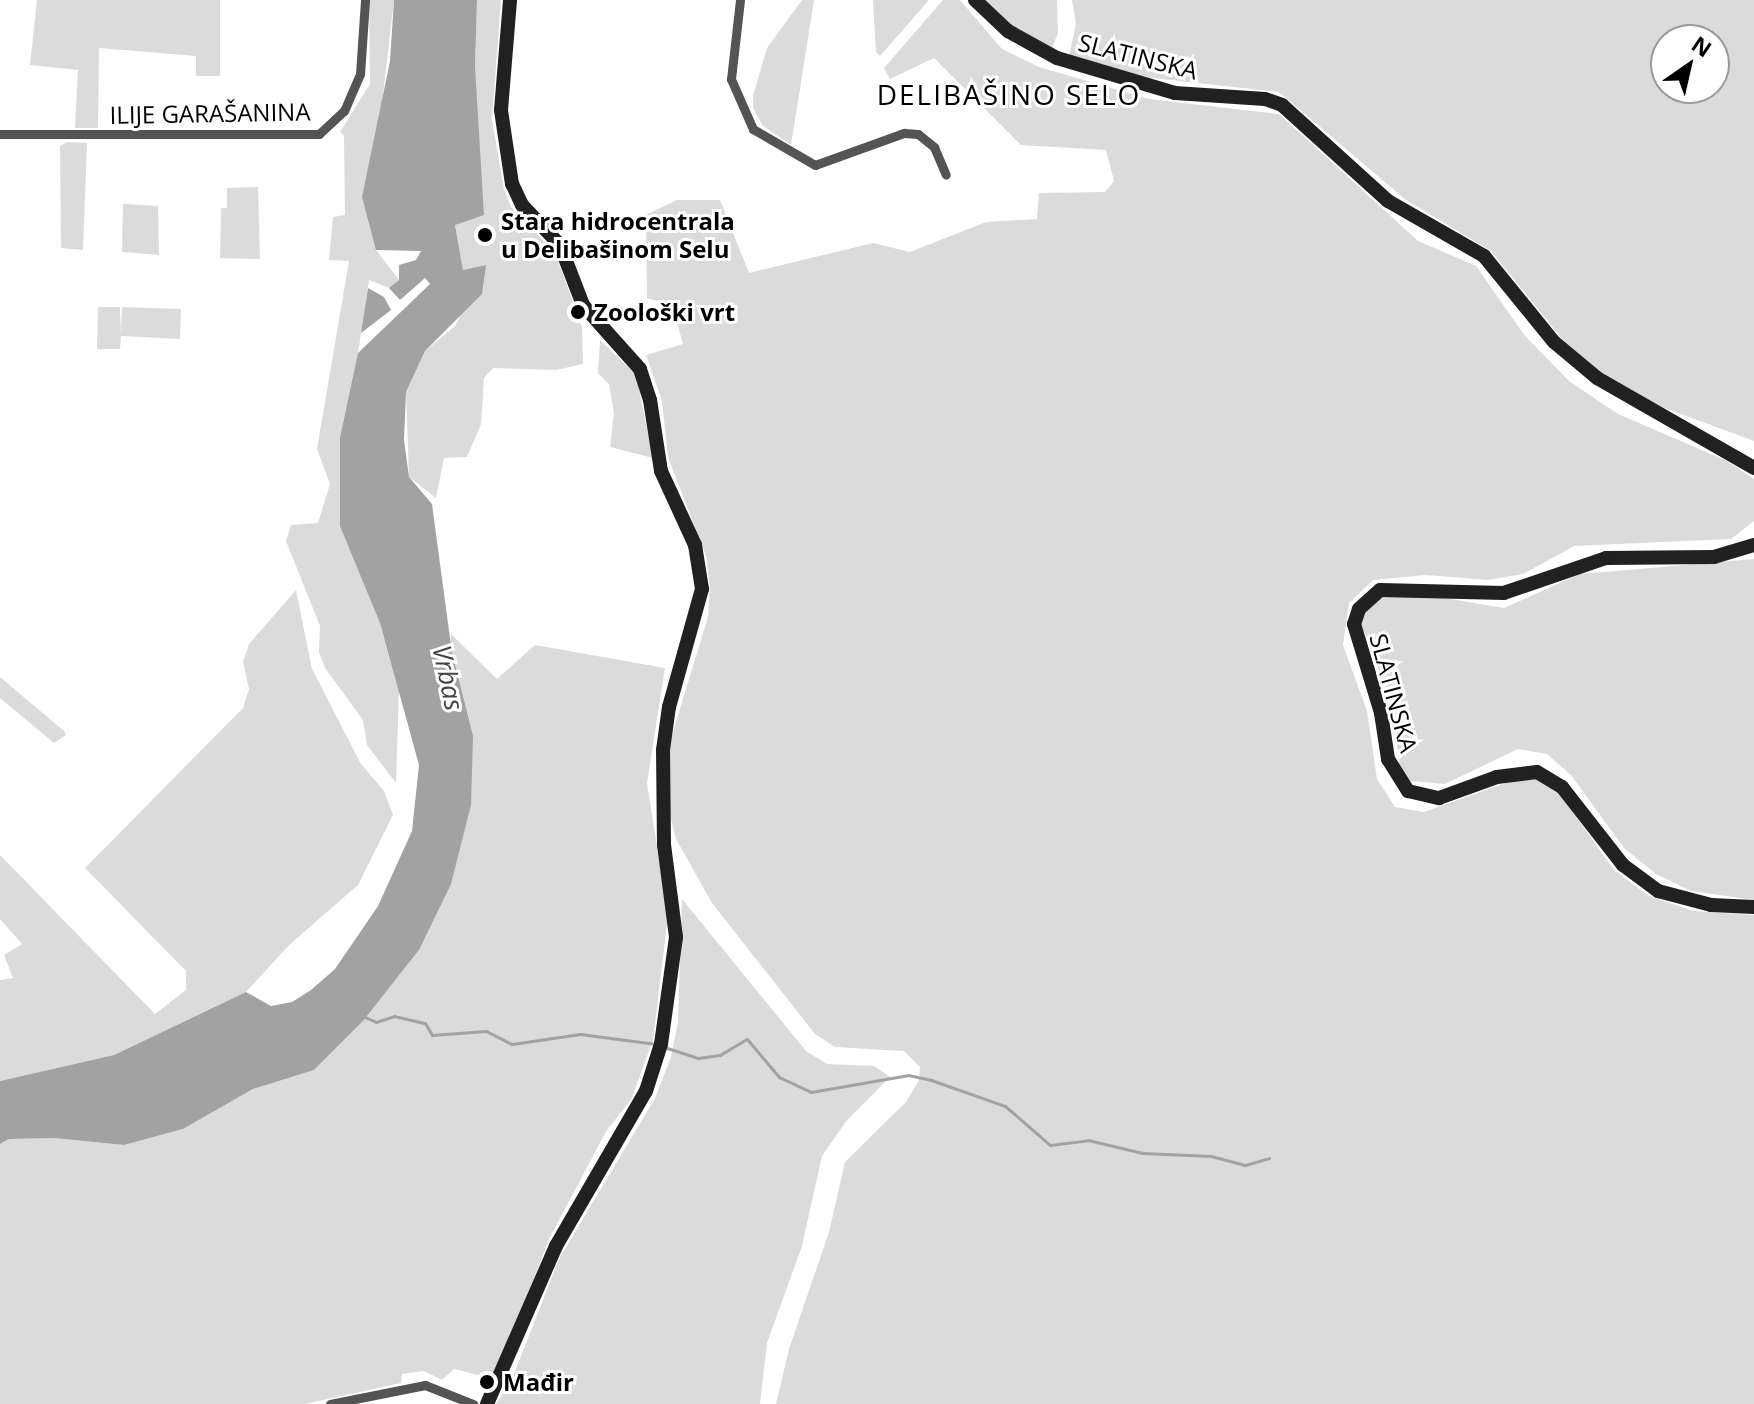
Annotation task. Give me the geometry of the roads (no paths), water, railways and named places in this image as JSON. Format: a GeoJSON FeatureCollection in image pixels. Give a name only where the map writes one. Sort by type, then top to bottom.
{"type":"FeatureCollection","features":[{"type":"Feature","properties":{"kind":"street","name":"ILIJE GARAŠANINA"},"geometry":{"type":"LineString","coordinates":[[0,134],[319,134],[344,111],[360,74],[365,0]]}},
{"type":"Feature","properties":{"kind":"street"},"geometry":{"type":"LineString","coordinates":[[487,1404],[556,1246],[646,1091],[660,1048],[676,937],[663,834],[663,750],[669,707],[700,604],[702,571],[661,471],[650,400],[640,369],[583,305],[560,245],[522,205],[512,184],[501,110],[510,0]]}},
{"type":"Feature","properties":{"kind":"street"},"geometry":{"type":"LineString","coordinates":[[740,0],[731,79],[753,129],[815,165],[904,133],[918,134],[934,147],[946,175]]}},
{"type":"Feature","properties":{"kind":"street","name":"SLATINSKA"},"geometry":{"type":"LineString","coordinates":[[975,0],[1008,31],[1057,58],[1175,93],[1252,97],[1282,105],[1388,201],[1484,256],[1554,342],[1597,378],[1754,468]]}},
{"type":"Feature","properties":{"kind":"street","name":"SLATINSKA"},"geometry":{"type":"LineString","coordinates":[[1754,545],[1714,557],[1606,558],[1504,593],[1380,590],[1368,597],[1354,624],[1381,713],[1388,759],[1408,791],[1439,798],[1497,777],[1537,772],[1562,787],[1623,865],[1658,891],[1711,905],[1754,907]]}},
{"type":"Feature","properties":{"kind":"street"},"geometry":{"type":"LineString","coordinates":[[330,1404],[425,1385],[473,1404]]}},
{"type":"Feature","properties":{"kind":"water","name":"Vrbas"},"geometry":{"type":"Polygon","coordinates":[[[394,0],[477,0],[475,67],[484,215],[455,225],[463,270],[486,265],[482,294],[425,351],[406,392],[404,440],[409,477],[432,504],[452,653],[473,736],[471,805],[451,884],[419,950],[363,1021],[314,1070],[253,1089],[183,1129],[124,1145],[54,1138],[9,1139],[0,1144],[0,1081],[114,1055],[246,992],[271,1006],[292,1002],[311,990],[335,969],[378,906],[412,831],[419,765],[380,623],[340,526],[340,438],[358,353],[430,284],[425,278],[400,300],[389,288],[399,280],[399,265],[416,260],[421,251],[376,250],[362,197],[390,61],[394,0]]]}},
{"type":"Feature","properties":{"kind":"water"},"geometry":{"type":"Polygon","coordinates":[[[368,288],[384,297],[391,310],[361,333],[368,288]]]}},
{"type":"Feature","properties":{"kind":"waterway"},"geometry":{"type":"LineString","coordinates":[[365,1017],[376,1022],[394,1016],[425,1023],[432,1035],[486,1031],[512,1044],[580,1034],[656,1044]]}},
{"type":"Feature","properties":{"kind":"waterway"},"geometry":{"type":"LineString","coordinates":[[667,1048],[698,1058],[720,1055],[747,1039],[779,1077],[811,1092],[908,1075],[931,1080],[1005,1106],[1050,1145],[1088,1140],[1142,1153],[1211,1156],[1245,1165],[1269,1158]]}},
{"type":"Feature","properties":{"kind":"place","name":"Stara hidrocentrala u Delibašinom Selu"},"geometry":{"type":"Point","coordinates":[485,235]}},
{"type":"Feature","properties":{"kind":"place","name":"Zoološki vrt"},"geometry":{"type":"Point","coordinates":[578,312]}},
{"type":"Feature","properties":{"kind":"place","name":"Mađir"},"geometry":{"type":"Point","coordinates":[487,1382]}},
{"type":"Feature","properties":{"kind":"district","name":"DELIBAŠINO SELO"},"geometry":{"type":"Point","coordinates":[1009,94]}}]}
